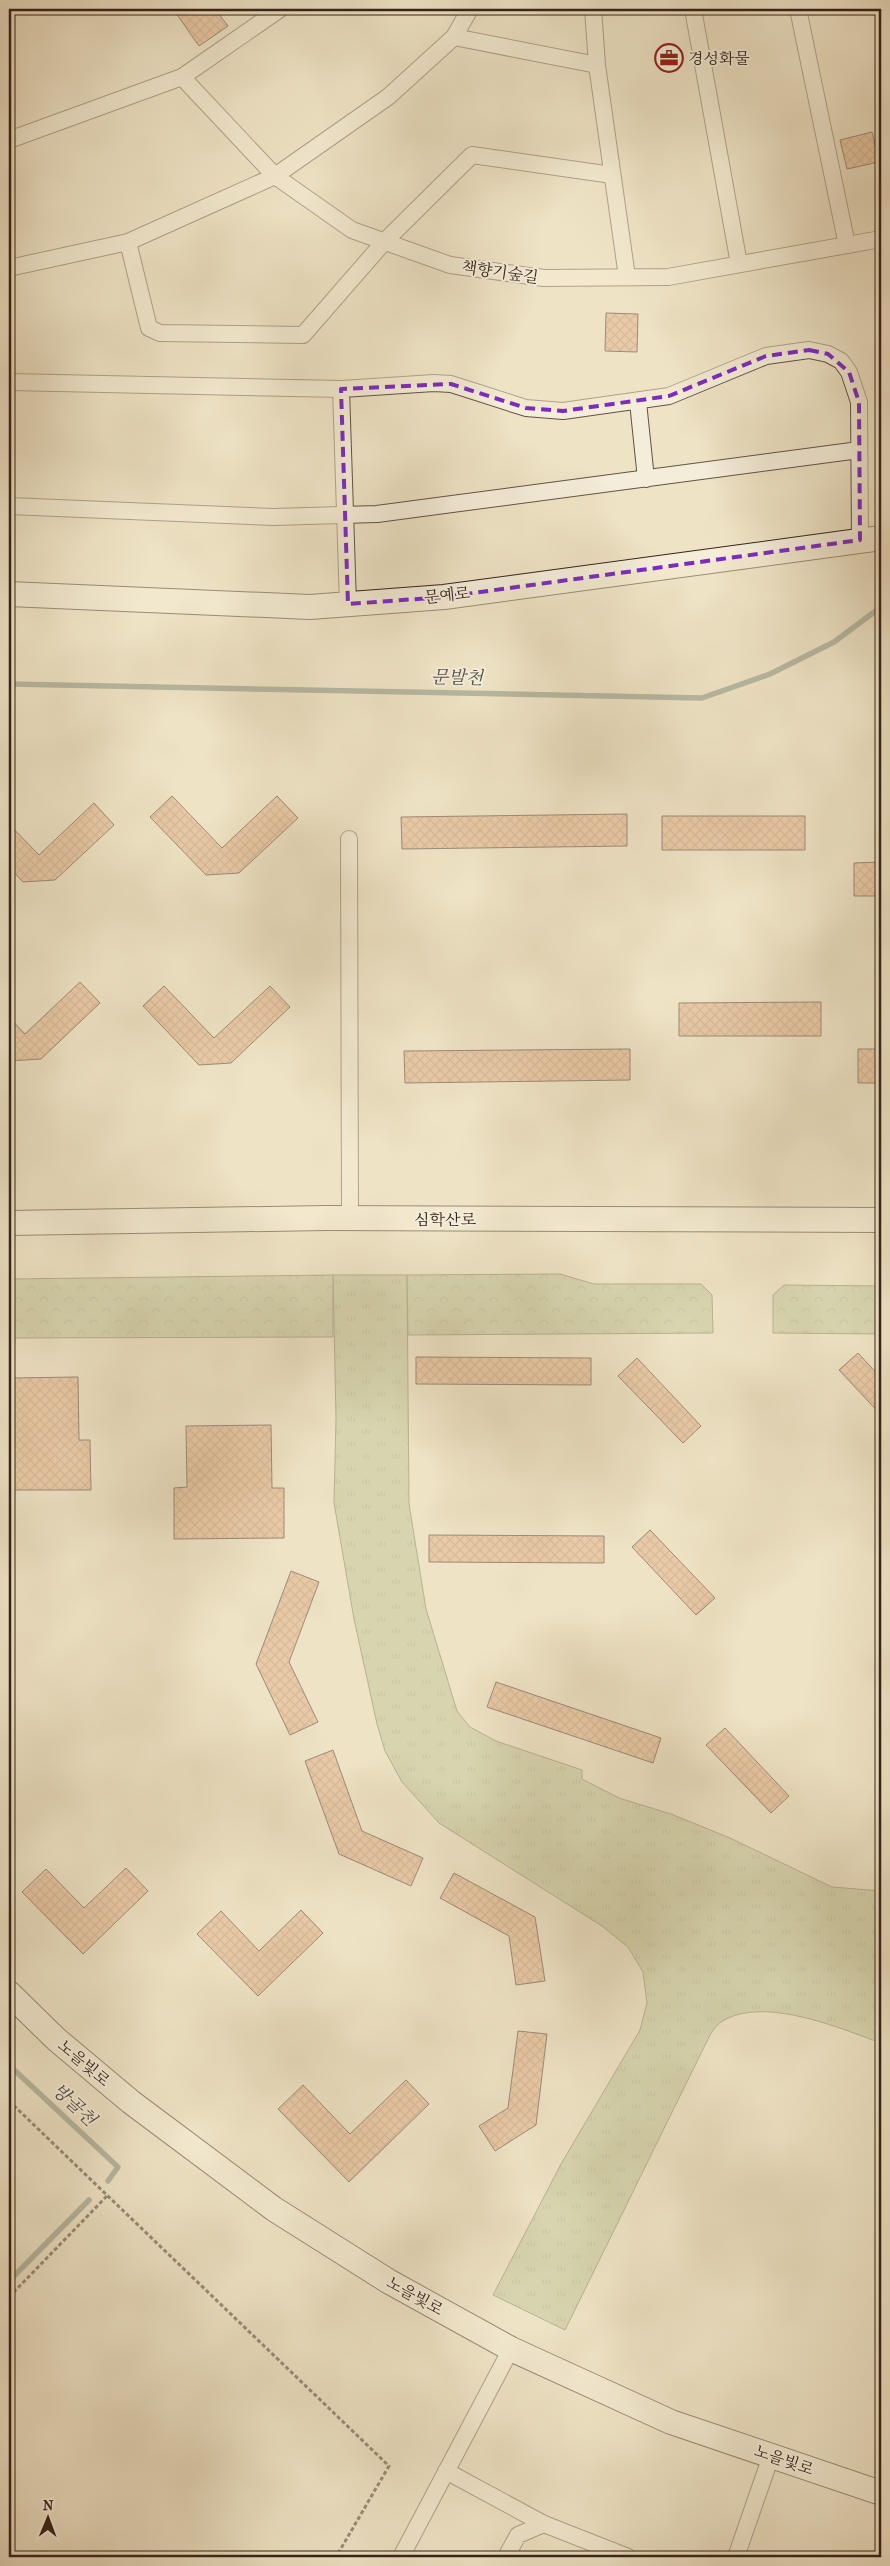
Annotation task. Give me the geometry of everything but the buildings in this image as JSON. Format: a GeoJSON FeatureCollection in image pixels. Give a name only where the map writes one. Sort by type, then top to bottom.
{"type":"FeatureCollection","features":[{"type":"Feature","properties":{"kind":"street"},"geometry":{"type":"LineString","coordinates":[[9,140],[182,77],[280,9]]}},
{"type":"Feature","properties":{"kind":"street"},"geometry":{"type":"LineString","coordinates":[[9,268],[128,242],[275,176],[388,97],[454,37],[470,9]]}},
{"type":"Feature","properties":{"kind":"street"},"geometry":{"type":"LineString","coordinates":[[592,9],[597,65],[627,277]]}},
{"type":"Feature","properties":{"kind":"street"},"geometry":{"type":"LineString","coordinates":[[693,9],[739,264]]}},
{"type":"Feature","properties":{"kind":"street"},"geometry":{"type":"LineString","coordinates":[[798,9],[847,245]]}},
{"type":"Feature","properties":{"kind":"street"},"geometry":{"type":"LineString","coordinates":[[454,37],[597,65]]}},
{"type":"Feature","properties":{"kind":"street","name":"책향기숲길"},"geometry":{"type":"LineString","coordinates":[[182,77],[275,176],[352,230],[450,265],[544,278],[668,276],[881,239]]}},
{"type":"Feature","properties":{"kind":"street"},"geometry":{"type":"LineString","coordinates":[[128,242],[149,328],[160,333],[303,335],[384,242],[472,155],[612,174]]}},
{"type":"Feature","properties":{"kind":"street"},"geometry":{"type":"LineString","coordinates":[[9,382],[341,389],[452,384],[526,408],[544,411],[563,411],[638,402],[669,396],[766,356],[809,350],[828,354],[841,361],[854,385],[859,402],[859,450],[871,539]]}},
{"type":"Feature","properties":{"kind":"street"},"geometry":{"type":"LineString","coordinates":[[341,389],[348,604]]}},
{"type":"Feature","properties":{"kind":"street"},"geometry":{"type":"LineString","coordinates":[[638,402],[646,478]]}},
{"type":"Feature","properties":{"kind":"street"},"geometry":{"type":"LineString","coordinates":[[9,506],[273,517],[346,515],[425,509],[859,450]]}},
{"type":"Feature","properties":{"kind":"street","name":"문예로"},"geometry":{"type":"LineString","coordinates":[[9,594],[310,607],[444,597],[871,539]]}},
{"type":"Feature","properties":{"kind":"street"},"geometry":{"type":"LineString","coordinates":[[349,839],[350,1218]]}},
{"type":"Feature","properties":{"kind":"street","name":"심학산로"},"geometry":{"type":"LineString","coordinates":[[9,1224],[350,1218],[881,1220]]}},
{"type":"Feature","properties":{"kind":"street","name":"노을빛로"},"geometry":{"type":"LineString","coordinates":[[9,1993],[56,2039],[131,2102],[274,2209],[388,2281],[511,2349],[671,2422],[881,2493]]}},
{"type":"Feature","properties":{"kind":"street"},"geometry":{"type":"LineString","coordinates":[[402,2557],[511,2349]]}},
{"type":"Feature","properties":{"kind":"street"},"geometry":{"type":"LineString","coordinates":[[736,2557],[771,2456]]}},
{"type":"Feature","properties":{"kind":"street"},"geometry":{"type":"LineString","coordinates":[[446,2471],[544,2524],[628,2557]]}},
{"type":"Feature","properties":{"kind":"street"},"geometry":{"type":"LineString","coordinates":[[506,2557],[518,2534],[544,2524]]}},
{"type":"Feature","properties":{"kind":"path"},"geometry":{"type":"LineString","coordinates":[[9,2101],[389,2466],[336,2557]]}},
{"type":"Feature","properties":{"kind":"path"},"geometry":{"type":"LineString","coordinates":[[9,2297],[107,2196]]}},
{"type":"Feature","properties":{"kind":"highlighted area"},"geometry":{"type":"Polygon","coordinates":[[[809,350],[828,354],[849,372],[859,402],[860,540],[444,597],[348,604],[341,389],[451,384],[526,408],[563,411],[669,396],[766,356],[809,350]]]}},
{"type":"Feature","properties":{"kind":"green space"},"geometry":{"type":"Polygon","coordinates":[[[560,1274],[594,1284],[701,1284],[712,1295],[713,1333],[408,1335],[407,1275],[560,1274]]]}},
{"type":"Feature","properties":{"kind":"green space"},"geometry":{"type":"Polygon","coordinates":[[[333,1275],[407,1275],[409,1504],[426,1609],[457,1711],[470,1727],[496,1741],[582,1770],[582,1779],[619,1798],[671,1814],[730,1838],[832,1887],[881,1891],[881,2043],[823,2023],[779,2013],[758,2012],[738,2015],[721,2022],[711,2033],[565,2330],[493,2295],[561,2164],[640,2030],[647,2003],[643,1972],[628,1947],[602,1926],[439,1823],[402,1782],[385,1751],[377,1724],[354,1619],[334,1503],[336,1418],[333,1275]]]}},
{"type":"Feature","properties":{"kind":"green space"},"geometry":{"type":"Polygon","coordinates":[[[333,1275],[333,1337],[9,1338],[9,1279],[333,1275]]]}},
{"type":"Feature","properties":{"kind":"green space"},"geometry":{"type":"Polygon","coordinates":[[[784,1285],[881,1286],[881,1334],[773,1333],[773,1295],[784,1285]]]}},
{"type":"Feature","properties":{"kind":"waterway","name":"문발천"},"geometry":{"type":"LineString","coordinates":[[9,684],[702,698],[770,674],[834,642],[881,607]]}},
{"type":"Feature","properties":{"kind":"waterway","name":"방골천"},"geometry":{"type":"LineString","coordinates":[[9,2065],[118,2167],[108,2181]]}},
{"type":"Feature","properties":{"kind":"waterway"},"geometry":{"type":"LineString","coordinates":[[9,2281],[89,2200]]}},
{"type":"Feature","properties":{"kind":"place","name":"경성화물"},"geometry":{"type":"Point","coordinates":[669,58]}}]}
